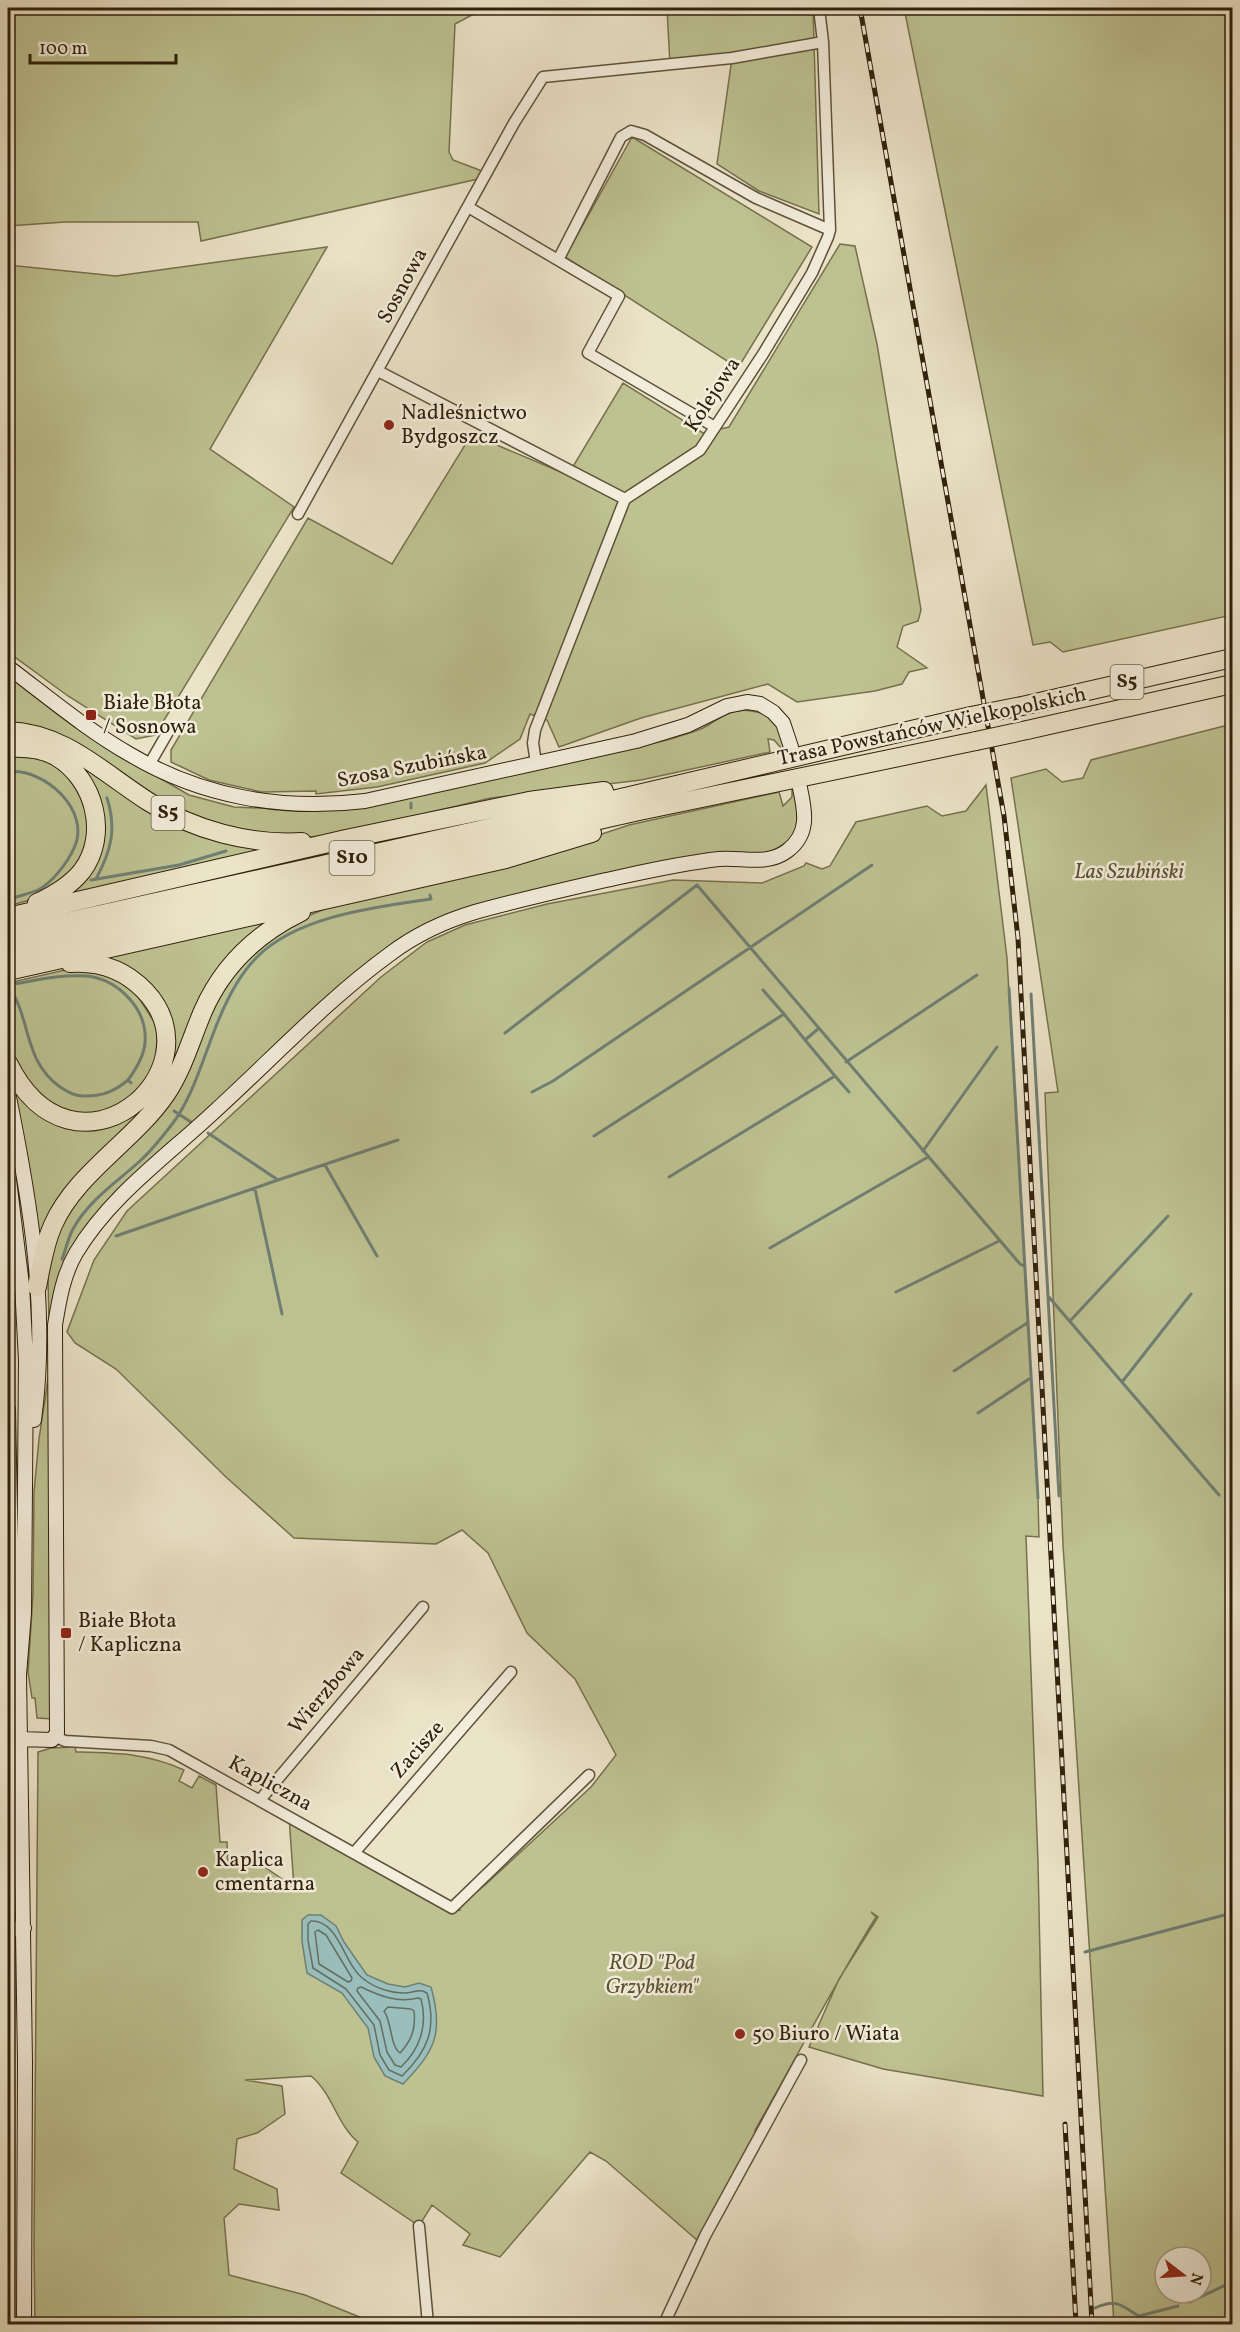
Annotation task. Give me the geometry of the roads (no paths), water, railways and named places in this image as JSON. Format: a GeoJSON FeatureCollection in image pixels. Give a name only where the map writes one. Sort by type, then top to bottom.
{"type":"FeatureCollection","features":[{"type":"Feature","properties":{"kind":"highway","name":"Trasa Powstańców Wielkopolskich"},"geometry":{"type":"LineString","coordinates":[[695,781],[971,716],[1233,658]]}},
{"type":"Feature","properties":{"kind":"highway","name":"Trasa Powstańców Wielkopolskich"},"geometry":{"type":"LineString","coordinates":[[639,811],[976,741],[1233,684]]}},
{"type":"Feature","properties":{"kind":"highway","name":"S5"},"geometry":{"type":"LineString","coordinates":[[8,731],[37,735],[79,753],[149,802],[194,825],[260,841],[298,842],[346,839],[528,801],[695,781]]}},
{"type":"Feature","properties":{"kind":"highway"},"geometry":{"type":"LineString","coordinates":[[8,748],[23,747],[39,750],[56,756],[69,765],[82,779],[90,794],[95,812],[96,829],[90,857],[82,871],[69,884],[49,897],[8,916]]}},
{"type":"Feature","properties":{"kind":"highway","name":"S10"},"geometry":{"type":"LineString","coordinates":[[8,935],[695,781]]}},
{"type":"Feature","properties":{"kind":"highway","name":"S5"},"geometry":{"type":"LineString","coordinates":[[8,971],[506,859],[600,830],[639,811]]}},
{"type":"Feature","properties":{"kind":"highway","name":"S10"},"geometry":{"type":"LineString","coordinates":[[8,953],[639,811]]}},
{"type":"Feature","properties":{"kind":"highway"},"geometry":{"type":"LineString","coordinates":[[8,916],[346,839]]}},
{"type":"Feature","properties":{"kind":"highway"},"geometry":{"type":"LineString","coordinates":[[37,1287],[46,1243],[63,1207],[75,1190],[151,1114],[167,1093],[179,1073],[211,996],[233,960],[273,927],[331,899]]}},
{"type":"Feature","properties":{"kind":"highway"},"geometry":{"type":"LineString","coordinates":[[8,1063],[16,1081],[29,1097],[45,1109],[72,1120],[91,1121],[122,1114],[136,1104],[147,1094],[161,1066],[165,1034],[161,1014],[152,998],[136,981],[107,967],[82,962],[36,964]]}},
{"type":"Feature","properties":{"kind":"street","name":"Kolejowa"},"geometry":{"type":"LineString","coordinates":[[625,499],[700,450],[763,354],[812,273],[830,231],[823,42],[819,8]]}},
{"type":"Feature","properties":{"kind":"street","name":"Sosnowa"},"geometry":{"type":"LineString","coordinates":[[298,514],[514,123],[543,77],[732,58],[823,42]]}},
{"type":"Feature","properties":{"kind":"street"},"geometry":{"type":"LineString","coordinates":[[558,260],[621,137],[631,131],[645,135],[756,198],[830,231]]}},
{"type":"Feature","properties":{"kind":"street"},"geometry":{"type":"LineString","coordinates":[[468,207],[619,296],[588,353],[715,427]]}},
{"type":"Feature","properties":{"kind":"street"},"geometry":{"type":"LineString","coordinates":[[378,371],[625,499],[536,730],[533,743],[536,763]]}},
{"type":"Feature","properties":{"kind":"street","name":"Szosa Szubińska"},"geometry":{"type":"LineString","coordinates":[[8,667],[91,729],[149,765],[181,780],[213,791],[260,801],[337,804],[364,801],[656,736],[700,720],[728,706],[747,702],[760,704],[773,712],[783,723],[791,747]]}},
{"type":"Feature","properties":{"kind":"street"},"geometry":{"type":"LineString","coordinates":[[149,765],[168,732]]}},
{"type":"Feature","properties":{"kind":"street"},"geometry":{"type":"LineString","coordinates":[[19,1739],[52,1740],[56,1737],[58,1688],[55,1325],[65,1280],[75,1255],[91,1231],[119,1197],[193,1132],[354,982],[392,952],[434,927],[472,913],[570,888],[697,861],[762,860],[777,857],[788,850],[802,834],[806,812],[800,788]]}},
{"type":"Feature","properties":{"kind":"street"},"geometry":{"type":"LineString","coordinates":[[8,1092],[24,1170],[37,1287],[40,1375],[25,1474]]}},
{"type":"Feature","properties":{"kind":"street"},"geometry":{"type":"LineString","coordinates":[[8,1172],[25,1318],[27,1397],[24,1613],[19,1675],[24,1928],[24,2325]]}},
{"type":"Feature","properties":{"kind":"street"},"geometry":{"type":"LineString","coordinates":[[8,1409],[12,1612],[19,1675]]}},
{"type":"Feature","properties":{"kind":"street","name":"Wierzbowa"},"geometry":{"type":"LineString","coordinates":[[260,1800],[423,1607]]}},
{"type":"Feature","properties":{"kind":"street","name":"Zacisze"},"geometry":{"type":"LineString","coordinates":[[354,1853],[511,1672]]}},
{"type":"Feature","properties":{"kind":"street","name":"Kapliczna"},"geometry":{"type":"LineString","coordinates":[[56,1737],[65,1740],[151,1746],[169,1750],[452,1908],[589,1775]]}},
{"type":"Feature","properties":{"kind":"street"},"geometry":{"type":"LineString","coordinates":[[8,1929],[24,1928]]}},
{"type":"Feature","properties":{"kind":"street"},"geometry":{"type":"LineString","coordinates":[[664,2325],[705,2236],[801,2060]]}},
{"type":"Feature","properties":{"kind":"street"},"geometry":{"type":"LineString","coordinates":[[419,2226],[428,2325]]}},
{"type":"Feature","properties":{"kind":"water"},"geometry":{"type":"Polygon","coordinates":[[[308,1915],[321,1915],[336,1926],[367,1975],[388,1984],[405,1987],[419,1983],[431,1987],[437,2017],[434,2040],[423,2061],[403,2084],[385,2076],[374,2057],[368,2028],[342,1993],[307,1973],[302,1941],[302,1920],[308,1915]]]}},
{"type":"Feature","properties":{"kind":"waterway"},"geometry":{"type":"LineString","coordinates":[[8,772],[22,772],[36,777],[61,794],[71,806],[78,834],[68,859],[49,882],[38,890],[8,900]]}},
{"type":"Feature","properties":{"kind":"waterway"},"geometry":{"type":"LineString","coordinates":[[96,879],[111,840],[112,820],[107,798]]}},
{"type":"Feature","properties":{"kind":"waterway"},"geometry":{"type":"LineString","coordinates":[[411,803],[411,808]]}},
{"type":"Feature","properties":{"kind":"waterway"},"geometry":{"type":"LineString","coordinates":[[91,880],[179,865],[226,851]]}},
{"type":"Feature","properties":{"kind":"waterway"},"geometry":{"type":"LineString","coordinates":[[532,1092],[553,1081],[872,865]]}},
{"type":"Feature","properties":{"kind":"waterway"},"geometry":{"type":"LineString","coordinates":[[505,1033],[697,885],[1024,1266]]}},
{"type":"Feature","properties":{"kind":"waterway"},"geometry":{"type":"LineString","coordinates":[[62,1259],[71,1232],[87,1209],[149,1152],[180,1112],[193,1086],[226,1002],[240,978],[257,957],[274,943],[315,923],[362,910],[431,899],[430,895]]}},
{"type":"Feature","properties":{"kind":"waterway"},"geometry":{"type":"LineString","coordinates":[[846,1062],[977,975]]}},
{"type":"Feature","properties":{"kind":"waterway"},"geometry":{"type":"LineString","coordinates":[[8,985],[56,977],[86,976],[98,978],[120,990],[136,1008],[145,1030],[143,1053],[128,1080]]}},
{"type":"Feature","properties":{"kind":"waterway"},"geometry":{"type":"LineString","coordinates":[[8,985],[16,998],[39,1064],[60,1087],[75,1095],[92,1096],[108,1092],[128,1080],[131,1083]]}},
{"type":"Feature","properties":{"kind":"waterway"},"geometry":{"type":"LineString","coordinates":[[1009,988],[1038,1498]]}},
{"type":"Feature","properties":{"kind":"waterway"},"geometry":{"type":"LineString","coordinates":[[763,990],[784,1014]]}},
{"type":"Feature","properties":{"kind":"waterway"},"geometry":{"type":"LineString","coordinates":[[1031,994],[1048,1296],[1219,1495]]}},
{"type":"Feature","properties":{"kind":"waterway"},"geometry":{"type":"LineString","coordinates":[[594,1136],[784,1014],[805,1040]]}},
{"type":"Feature","properties":{"kind":"waterway"},"geometry":{"type":"LineString","coordinates":[[669,1177],[835,1076],[805,1040],[818,1029]]}},
{"type":"Feature","properties":{"kind":"waterway"},"geometry":{"type":"LineString","coordinates":[[923,1151],[997,1047]]}},
{"type":"Feature","properties":{"kind":"waterway"},"geometry":{"type":"LineString","coordinates":[[835,1076],[849,1092]]}},
{"type":"Feature","properties":{"kind":"waterway"},"geometry":{"type":"LineString","coordinates":[[174,1111],[191,1122]]}},
{"type":"Feature","properties":{"kind":"waterway"},"geometry":{"type":"LineString","coordinates":[[208,1133],[278,1180],[398,1140]]}},
{"type":"Feature","properties":{"kind":"waterway"},"geometry":{"type":"LineString","coordinates":[[770,1248],[928,1157]]}},
{"type":"Feature","properties":{"kind":"waterway"},"geometry":{"type":"LineString","coordinates":[[325,1165],[377,1256]]}},
{"type":"Feature","properties":{"kind":"waterway"},"geometry":{"type":"LineString","coordinates":[[116,1236],[278,1180]]}},
{"type":"Feature","properties":{"kind":"waterway"},"geometry":{"type":"LineString","coordinates":[[255,1189],[282,1314]]}},
{"type":"Feature","properties":{"kind":"waterway"},"geometry":{"type":"LineString","coordinates":[[1070,1321],[1168,1216]]}},
{"type":"Feature","properties":{"kind":"waterway"},"geometry":{"type":"LineString","coordinates":[[896,1292],[999,1241]]}},
{"type":"Feature","properties":{"kind":"waterway"},"geometry":{"type":"LineString","coordinates":[[1122,1382],[1191,1294]]}},
{"type":"Feature","properties":{"kind":"waterway"},"geometry":{"type":"LineString","coordinates":[[1048,1297],[1059,1496]]}},
{"type":"Feature","properties":{"kind":"waterway"},"geometry":{"type":"LineString","coordinates":[[954,1371],[1027,1323]]}},
{"type":"Feature","properties":{"kind":"waterway"},"geometry":{"type":"LineString","coordinates":[[978,1413],[1029,1379]]}},
{"type":"Feature","properties":{"kind":"waterway"},"geometry":{"type":"LineString","coordinates":[[1227,1505],[1232,1512]]}},
{"type":"Feature","properties":{"kind":"waterway"},"geometry":{"type":"LineString","coordinates":[[1085,1952],[1232,1913]]}},
{"type":"Feature","properties":{"kind":"waterway"},"geometry":{"type":"LineString","coordinates":[[1213,2291],[1232,2282]]}},
{"type":"Feature","properties":{"kind":"waterway"},"geometry":{"type":"LineString","coordinates":[[1095,2308],[1114,2303],[1139,2316],[1178,2306]]}},
{"type":"Feature","properties":{"kind":"railway"},"geometry":{"type":"LineString","coordinates":[[860,8],[1004,816],[1018,938],[1092,2324]]}},
{"type":"Feature","properties":{"kind":"railway"},"geometry":{"type":"LineString","coordinates":[[1065,2124],[1076,2324]]}},
{"type":"Feature","properties":{"kind":"place","name":"Nadleśnictwo Bydgoszcz"},"geometry":{"type":"Point","coordinates":[389,425]}},
{"type":"Feature","properties":{"kind":"place","name":"Białe Błota / Sosnowa"},"geometry":{"type":"Point","coordinates":[91,715]}},
{"type":"Feature","properties":{"kind":"place","name":"Białe Błota / Kapliczna"},"geometry":{"type":"Point","coordinates":[66,1633]}},
{"type":"Feature","properties":{"kind":"place","name":"Kaplica cmentarna"},"geometry":{"type":"Point","coordinates":[203,1872]}},
{"type":"Feature","properties":{"kind":"place","name":"50 Biuro / Wiata"},"geometry":{"type":"Point","coordinates":[740,2034]}},
{"type":"Feature","properties":{"kind":"park label","name":"Las Szubiński"},"geometry":{"type":"Point","coordinates":[1129,872]}},
{"type":"Feature","properties":{"kind":"park label","name":"ROD \"Pod Grzybkiem\""},"geometry":{"type":"Point","coordinates":[652,1975]}}]}
